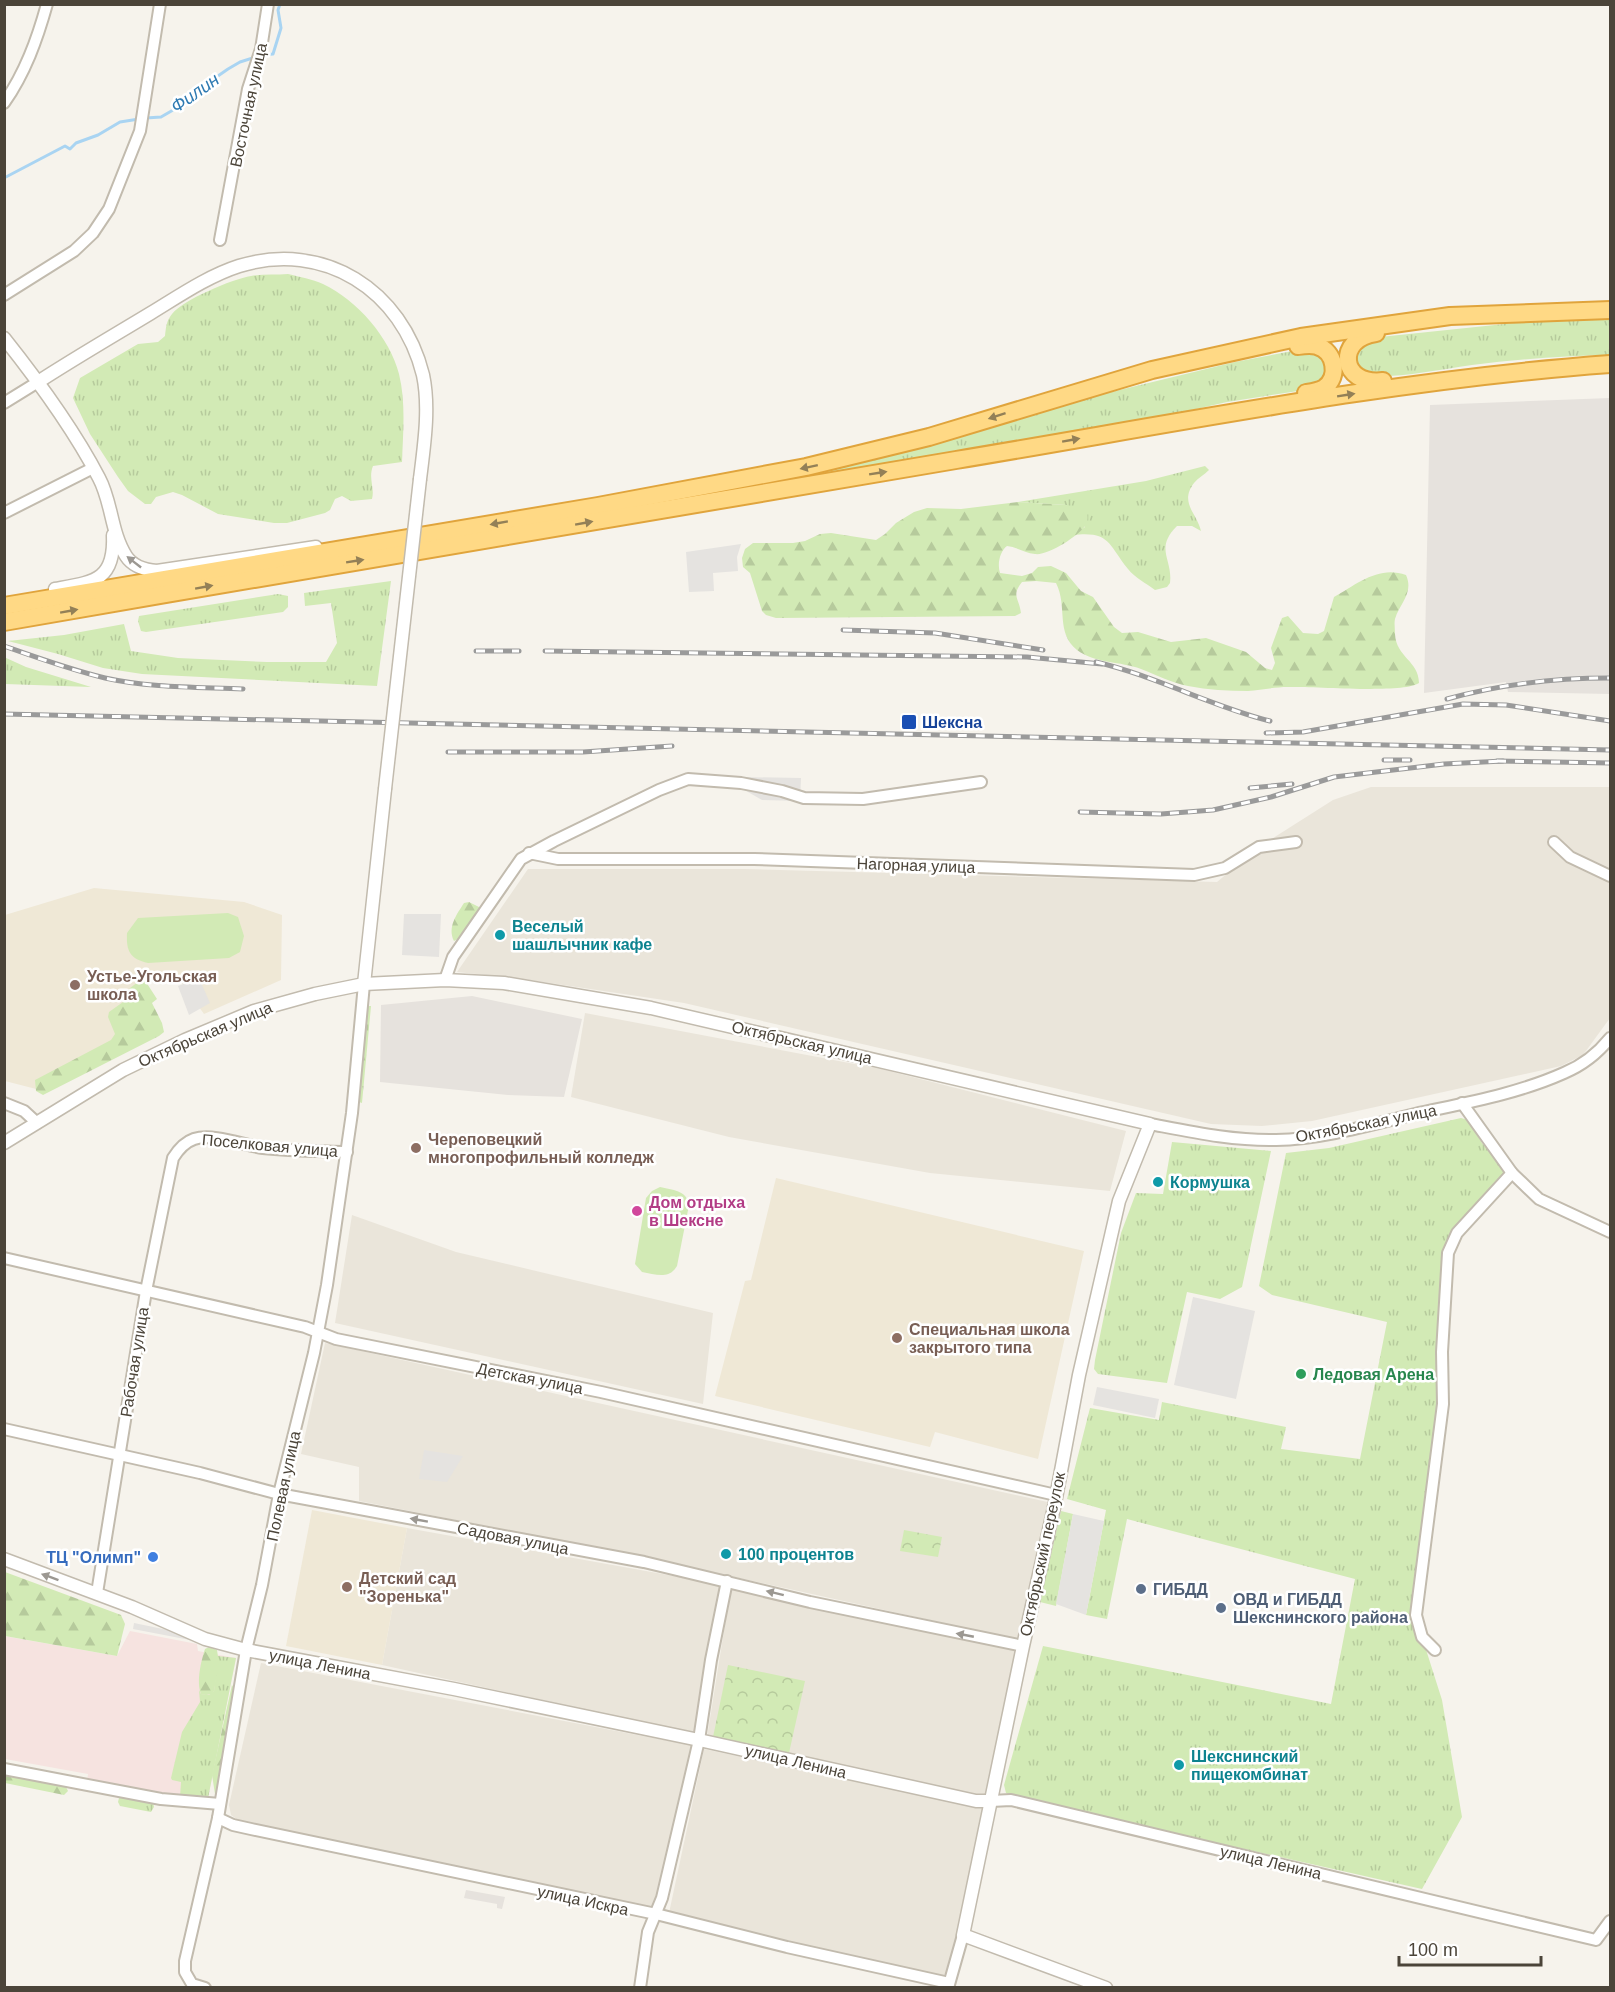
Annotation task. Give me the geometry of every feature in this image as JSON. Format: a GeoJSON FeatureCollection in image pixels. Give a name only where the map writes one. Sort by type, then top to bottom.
{"type":"FeatureCollection","features":[{"type":"Feature","properties":{"kind":"highway"},"geometry":{"type":"LineString","coordinates":[[1589,310],[1371,333],[1356,339],[1351,346],[1348,356],[1350,366],[1357,378],[1374,382],[1535,363],[1611,362]]}},
{"type":"Feature","properties":{"kind":"highway"},"geometry":{"type":"LineString","coordinates":[[4,606],[598,506],[824,464],[929,437],[1172,364],[1301,337],[1450,316],[1611,310]]}},
{"type":"Feature","properties":{"kind":"highway"},"geometry":{"type":"LineString","coordinates":[[1027,406],[1219,361],[1301,345],[1321,347],[1332,360],[1331,381],[1318,391],[1207,411],[1120,432]]}},
{"type":"Feature","properties":{"kind":"highway"},"geometry":{"type":"LineString","coordinates":[[4,622],[1389,388],[1611,362]]}},
{"type":"Feature","properties":{"kind":"street"},"geometry":{"type":"LineString","coordinates":[[4,103],[13,91],[37,43],[47,4]]}},
{"type":"Feature","properties":{"kind":"street"},"geometry":{"type":"LineString","coordinates":[[4,295],[74,251],[93,233],[109,209],[140,131],[160,4]]}},
{"type":"Feature","properties":{"kind":"street","name":"Восточная улица"},"geometry":{"type":"LineString","coordinates":[[220,240],[248,89],[261,49],[268,4]]}},
{"type":"Feature","properties":{"kind":"street"},"geometry":{"type":"LineString","coordinates":[[4,403],[181,295],[226,271],[270,260],[295,259],[318,263],[334,267],[363,283],[387,306],[410,338],[423,375],[425,425],[364,984]]}},
{"type":"Feature","properties":{"kind":"street"},"geometry":{"type":"LineString","coordinates":[[4,338],[38,382],[93,468],[105,492],[118,540],[126,556],[138,567],[157,571],[300,548],[377,543]]}},
{"type":"Feature","properties":{"kind":"street"},"geometry":{"type":"LineString","coordinates":[[4,513],[93,468]]}},
{"type":"Feature","properties":{"kind":"street"},"geometry":{"type":"LineString","coordinates":[[4,598],[87,583],[102,575],[113,554],[113,518]]}},
{"type":"Feature","properties":{"kind":"street"},"geometry":{"type":"LineString","coordinates":[[445,980],[453,957],[514,867],[529,854],[659,790],[688,779],[741,783],[804,798],[863,799],[981,782]]}},
{"type":"Feature","properties":{"kind":"street","name":"Нагорная улица"},"geometry":{"type":"LineString","coordinates":[[529,854],[558,859],[778,860],[1194,875],[1225,868],[1259,847],[1296,842]]}},
{"type":"Feature","properties":{"kind":"street"},"geometry":{"type":"LineString","coordinates":[[1554,842],[1570,857],[1611,876]]}},
{"type":"Feature","properties":{"kind":"street","name":"Октябрьская улица"},"geometry":{"type":"LineString","coordinates":[[4,1143],[123,1070],[206,1031],[279,1003],[364,984],[445,980],[504,983],[651,1008],[1150,1124],[1221,1137],[1279,1140],[1311,1137],[1351,1129],[1517,1090],[1566,1073],[1598,1052],[1611,1038]]}},
{"type":"Feature","properties":{"kind":"street","name":"Полевая улица"},"geometry":{"type":"LineString","coordinates":[[205,1988],[192,1984],[185,1972],[185,1961],[218,1818],[246,1650],[327,1285],[347,1152],[364,984]]}},
{"type":"Feature","properties":{"kind":"street"},"geometry":{"type":"LineString","coordinates":[[4,1103],[24,1111],[37,1123]]}},
{"type":"Feature","properties":{"kind":"street"},"geometry":{"type":"LineString","coordinates":[[1462,1103],[1512,1173],[1539,1199],[1611,1232]]}},
{"type":"Feature","properties":{"kind":"street","name":"Октябрьский переулок"},"geometry":{"type":"LineString","coordinates":[[948,1985],[963,1935],[1056,1495],[1079,1375],[1119,1202],[1150,1124]]}},
{"type":"Feature","properties":{"kind":"street","name":"Поселковая улица"},"geometry":{"type":"LineString","coordinates":[[192,1139],[216,1139],[263,1148],[347,1152]]}},
{"type":"Feature","properties":{"kind":"street","name":"Рабочая улица"},"geometry":{"type":"LineString","coordinates":[[97,1593],[146,1291],[173,1158],[178,1150],[192,1139]]}},
{"type":"Feature","properties":{"kind":"street"},"geometry":{"type":"LineString","coordinates":[[1435,1650],[1422,1637],[1416,1615],[1443,1404],[1442,1352],[1448,1253],[1457,1233],[1512,1173]]}},
{"type":"Feature","properties":{"kind":"street","name":"Детская улица"},"geometry":{"type":"LineString","coordinates":[[4,1258],[318,1332],[336,1339],[602,1392],[1056,1495]]}},
{"type":"Feature","properties":{"kind":"street","name":"Садовая улица"},"geometry":{"type":"LineString","coordinates":[[4,1429],[200,1473],[279,1494],[644,1562],[810,1602],[1023,1646]]}},
{"type":"Feature","properties":{"kind":"street","name":"улица Ленина"},"geometry":{"type":"LineString","coordinates":[[4,1559],[97,1593],[205,1639],[246,1650],[443,1687],[976,1801],[1011,1800],[1596,1940],[1611,1921]]}},
{"type":"Feature","properties":{"kind":"street"},"geometry":{"type":"LineString","coordinates":[[640,1988],[648,1932],[662,1898],[699,1740],[711,1660],[727,1581]]}},
{"type":"Feature","properties":{"kind":"street"},"geometry":{"type":"LineString","coordinates":[[4,1769],[161,1799],[220,1804]]}},
{"type":"Feature","properties":{"kind":"street","name":"улица Искра"},"geometry":{"type":"LineString","coordinates":[[218,1818],[233,1825],[262,1832],[656,1914],[948,1985]]}},
{"type":"Feature","properties":{"kind":"street"},"geometry":{"type":"LineString","coordinates":[[963,1935],[1106,1988]]}},
{"type":"Feature","properties":{"kind":"shaded area"},"geometry":{"type":"Polygon","coordinates":[[[1610,398],[1610,694],[1508,692],[1506,682],[1424,693],[1430,405],[1610,398]]]}},
{"type":"Feature","properties":{"kind":"shaded area"},"geometry":{"type":"Polygon","coordinates":[[[741,544],[737,557],[738,571],[713,573],[714,591],[689,592],[686,552],[741,544]]]}},
{"type":"Feature","properties":{"kind":"shaded area"},"geometry":{"type":"Polygon","coordinates":[[[741,777],[801,778],[800,801],[762,800],[741,788],[741,777]]]}},
{"type":"Feature","properties":{"kind":"shaded area"},"geometry":{"type":"Polygon","coordinates":[[[1371,787],[1610,787],[1610,1018],[1583,1055],[1561,1066],[1312,1121],[1262,1126],[1211,1124],[684,1003],[523,979],[457,972],[528,869],[744,869],[1217,882],[1259,847],[1333,800],[1371,787]]]}},
{"type":"Feature","properties":{"kind":"shaded area","name":"Устье-Угольская школа"},"geometry":{"type":"Polygon","coordinates":[[[94,888],[244,902],[282,915],[281,980],[204,1014],[174,972],[135,991],[156,1034],[40,1090],[5,1081],[5,915],[94,888]]]}},
{"type":"Feature","properties":{"kind":"shaded area"},"geometry":{"type":"Polygon","coordinates":[[[404,914],[441,914],[439,957],[402,955],[404,914]]]}},
{"type":"Feature","properties":{"kind":"shaded area"},"geometry":{"type":"Polygon","coordinates":[[[199,978],[210,1003],[189,1015],[178,986],[199,978]]]}},
{"type":"Feature","properties":{"kind":"shaded area"},"geometry":{"type":"Polygon","coordinates":[[[472,996],[582,1019],[564,1097],[508,1095],[380,1082],[381,1005],[472,996]]]}},
{"type":"Feature","properties":{"kind":"shaded area"},"geometry":{"type":"Polygon","coordinates":[[[585,1013],[881,1069],[1126,1131],[1110,1191],[930,1173],[729,1137],[571,1097],[585,1013]]]}},
{"type":"Feature","properties":{"kind":"shaded area","name":"Специальная школа закрытого типа"},"geometry":{"type":"Polygon","coordinates":[[[776,1178],[1084,1251],[1038,1459],[935,1432],[930,1447],[715,1396],[745,1281],[751,1280],[776,1178]]]}},
{"type":"Feature","properties":{"kind":"shaded area"},"geometry":{"type":"Polygon","coordinates":[[[352,1215],[456,1252],[713,1313],[703,1404],[335,1323],[352,1215]]]}},
{"type":"Feature","properties":{"kind":"shaded area"},"geometry":{"type":"Polygon","coordinates":[[[1193,1297],[1255,1311],[1236,1399],[1174,1385],[1193,1297]]]}},
{"type":"Feature","properties":{"kind":"shaded area"},"geometry":{"type":"Polygon","coordinates":[[[325,1343],[1052,1503],[1020,1640],[649,1558],[359,1501],[359,1467],[301,1454],[325,1343]]]}},
{"type":"Feature","properties":{"kind":"shaded area"},"geometry":{"type":"Polygon","coordinates":[[[1097,1387],[1159,1399],[1155,1418],[1093,1405],[1097,1387]]]}},
{"type":"Feature","properties":{"kind":"shaded area"},"geometry":{"type":"Polygon","coordinates":[[[424,1450],[463,1456],[447,1482],[419,1479],[424,1450]]]}},
{"type":"Feature","properties":{"kind":"shaded area","name":"Детский сад \"Зоренька\""},"geometry":{"type":"Polygon","coordinates":[[[312,1510],[407,1528],[382,1665],[286,1646],[312,1510]]]}},
{"type":"Feature","properties":{"kind":"shaded area"},"geometry":{"type":"Polygon","coordinates":[[[1073,1514],[1104,1521],[1086,1615],[1056,1604],[1073,1514]]]}},
{"type":"Feature","properties":{"kind":"shaded area"},"geometry":{"type":"Polygon","coordinates":[[[407,1528],[724,1585],[694,1733],[382,1665],[407,1528]]]}},
{"type":"Feature","properties":{"kind":"shaded area"},"geometry":{"type":"Polygon","coordinates":[[[731,1587],[1018,1650],[986,1795],[977,1795],[707,1737],[731,1587]]]}},
{"type":"Feature","properties":{"kind":"shaded area"},"geometry":{"type":"Polygon","coordinates":[[[134,1623],[192,1635],[190,1640],[133,1629],[134,1623]]]}},
{"type":"Feature","properties":{"kind":"shaded area"},"geometry":{"type":"Polygon","coordinates":[[[130,1631],[197,1644],[198,1651],[236,1658],[208,1798],[180,1797],[87,1782],[88,1774],[5,1759],[4,1636],[117,1656],[130,1631]]]}},
{"type":"Feature","properties":{"kind":"shaded area"},"geometry":{"type":"Polygon","coordinates":[[[261,1663],[695,1746],[656,1909],[239,1821],[231,1815],[229,1805],[261,1663]]]}},
{"type":"Feature","properties":{"kind":"shaded area"},"geometry":{"type":"Polygon","coordinates":[[[704,1749],[983,1808],[950,1965],[946,1973],[943,1976],[933,1976],[669,1913],[704,1749]]]}},
{"type":"Feature","properties":{"kind":"shaded area"},"geometry":{"type":"Polygon","coordinates":[[[466,1890],[505,1897],[502,1909],[497,1908],[497,1904],[464,1898],[466,1890]]]}},
{"type":"Feature","properties":{"kind":"green space"},"geometry":{"type":"Polygon","coordinates":[[[288,274],[310,279],[336,291],[360,310],[388,347],[395,360],[403,395],[402,462],[373,466],[372,499],[351,501],[342,496],[335,499],[330,510],[325,513],[287,523],[218,514],[173,492],[156,497],[151,504],[145,504],[128,491],[90,434],[73,398],[80,378],[138,344],[158,342],[165,336],[167,322],[172,314],[197,297],[243,278],[256,275],[288,274]]]}},
{"type":"Feature","properties":{"kind":"green space"},"geometry":{"type":"Polygon","coordinates":[[[1610,317],[1610,355],[1506,361],[1405,375],[1379,376],[1366,376],[1354,360],[1359,344],[1380,337],[1561,318],[1610,317]]]}},
{"type":"Feature","properties":{"kind":"green space"},"geometry":{"type":"Polygon","coordinates":[[[1298,350],[1323,354],[1328,374],[1311,389],[1227,402],[1156,418],[694,498],[1095,396],[1235,362],[1298,350]]]}},
{"type":"Feature","properties":{"kind":"green space"},"geometry":{"type":"Polygon","coordinates":[[[1205,466],[1209,470],[1194,483],[1188,496],[1190,508],[1201,531],[1192,526],[1177,526],[1170,534],[1165,548],[1170,583],[1167,587],[1155,590],[1131,572],[1107,541],[1094,535],[1073,535],[1085,527],[1066,505],[1018,502],[1146,481],[1205,466]]]}},
{"type":"Feature","properties":{"kind":"green space"},"geometry":{"type":"Polygon","coordinates":[[[1018,502],[1066,505],[1087,512],[1088,518],[1085,526],[1076,535],[1047,552],[1035,554],[1007,546],[1000,558],[1000,573],[1022,576],[1032,573],[1038,567],[1051,566],[1066,573],[1081,591],[1093,597],[1114,627],[1122,633],[1138,632],[1171,642],[1206,638],[1246,652],[1265,668],[1272,670],[1275,663],[1271,648],[1282,618],[1288,616],[1303,633],[1318,634],[1324,631],[1334,597],[1377,574],[1387,572],[1406,575],[1407,593],[1395,619],[1395,634],[1396,642],[1415,669],[1419,683],[1395,688],[1278,687],[1248,691],[1182,685],[1133,666],[1092,658],[1077,650],[1066,635],[1056,583],[1022,582],[1016,594],[1021,613],[1015,616],[776,618],[762,611],[750,573],[743,567],[742,558],[745,549],[753,543],[793,543],[805,541],[820,534],[831,533],[876,540],[896,523],[914,512],[927,508],[961,509],[1018,502]]]}},
{"type":"Feature","properties":{"kind":"green space"},"geometry":{"type":"Polygon","coordinates":[[[391,581],[377,686],[142,674],[103,668],[8,641],[64,635],[124,624],[131,651],[178,658],[326,662],[337,643],[331,603],[305,606],[304,593],[391,581]]]}},
{"type":"Feature","properties":{"kind":"green space"},"geometry":{"type":"Polygon","coordinates":[[[278,594],[288,596],[288,607],[283,612],[146,632],[141,631],[138,621],[139,616],[278,594]]]}},
{"type":"Feature","properties":{"kind":"green space"},"geometry":{"type":"Polygon","coordinates":[[[4,657],[26,667],[91,687],[5,684],[4,657]]]}},
{"type":"Feature","properties":{"kind":"green space"},"geometry":{"type":"Polygon","coordinates":[[[469,902],[479,907],[479,910],[458,939],[454,941],[452,931],[454,921],[464,903],[469,902]]]}},
{"type":"Feature","properties":{"kind":"green space"},"geometry":{"type":"Polygon","coordinates":[[[228,913],[238,917],[244,936],[240,952],[229,958],[148,963],[137,959],[128,949],[127,933],[138,918],[228,913]]]}},
{"type":"Feature","properties":{"kind":"green space"},"geometry":{"type":"Polygon","coordinates":[[[138,982],[146,982],[157,999],[152,1003],[164,1032],[43,1095],[36,1091],[35,1080],[111,1040],[115,1034],[108,1017],[109,1012],[123,1002],[130,988],[138,982]]]}},
{"type":"Feature","properties":{"kind":"green space"},"geometry":{"type":"Polygon","coordinates":[[[368,1006],[371,1006],[362,1103],[359,1102],[368,1006]]]}},
{"type":"Feature","properties":{"kind":"green space"},"geometry":{"type":"Polygon","coordinates":[[[1461,1118],[1468,1120],[1482,1143],[1506,1172],[1455,1228],[1438,1417],[1421,1563],[1422,1637],[1442,1700],[1462,1817],[1422,1889],[1014,1797],[1006,1793],[1004,1785],[1043,1646],[1331,1704],[1355,1579],[1127,1519],[1107,1619],[1086,1615],[1106,1510],[1067,1499],[1090,1408],[1159,1420],[1162,1402],[1286,1427],[1281,1449],[1360,1459],[1387,1322],[1272,1295],[1259,1286],[1286,1153],[1329,1148],[1461,1118]]]}},
{"type":"Feature","properties":{"kind":"green space"},"geometry":{"type":"Polygon","coordinates":[[[1172,1142],[1271,1151],[1242,1287],[1220,1299],[1187,1292],[1167,1383],[1098,1374],[1094,1369],[1095,1360],[1121,1233],[1136,1193],[1163,1194],[1172,1142]]]}},
{"type":"Feature","properties":{"kind":"green space"},"geometry":{"type":"Polygon","coordinates":[[[660,1187],[682,1194],[688,1200],[689,1205],[677,1266],[666,1275],[642,1272],[635,1264],[646,1198],[660,1187]]]}},
{"type":"Feature","properties":{"kind":"green space"},"geometry":{"type":"Polygon","coordinates":[[[1061,1511],[1073,1514],[1056,1606],[1040,1602],[1061,1511]]]}},
{"type":"Feature","properties":{"kind":"green space"},"geometry":{"type":"Polygon","coordinates":[[[904,1530],[942,1537],[938,1557],[900,1551],[904,1530]]]}},
{"type":"Feature","properties":{"kind":"green space"},"geometry":{"type":"Polygon","coordinates":[[[5,1572],[121,1615],[125,1624],[117,1656],[5,1636],[5,1572]]]}},
{"type":"Feature","properties":{"kind":"green space"},"geometry":{"type":"Polygon","coordinates":[[[209,1647],[217,1650],[219,1663],[214,1691],[206,1695],[201,1694],[199,1678],[205,1649],[209,1647]]]}},
{"type":"Feature","properties":{"kind":"green space"},"geometry":{"type":"Polygon","coordinates":[[[218,1656],[236,1658],[208,1798],[180,1797],[181,1782],[171,1778],[182,1732],[200,1702],[199,1690],[201,1694],[209,1695],[214,1691],[218,1656]]]}},
{"type":"Feature","properties":{"kind":"green space"},"geometry":{"type":"Polygon","coordinates":[[[728,1665],[805,1681],[789,1753],[713,1737],[728,1665]]]}},
{"type":"Feature","properties":{"kind":"green space"},"geometry":{"type":"Polygon","coordinates":[[[232,1685],[236,1692],[217,1794],[215,1794],[212,1775],[232,1685]]]}},
{"type":"Feature","properties":{"kind":"green space"},"geometry":{"type":"Polygon","coordinates":[[[4,1773],[66,1787],[68,1791],[64,1795],[5,1783],[4,1773]]]}},
{"type":"Feature","properties":{"kind":"green space"},"geometry":{"type":"Polygon","coordinates":[[[122,1797],[153,1802],[154,1807],[151,1812],[120,1806],[118,1802],[122,1797]]]}},
{"type":"Feature","properties":{"kind":"waterway","name":"Филин"},"geometry":{"type":"LineString","coordinates":[[262,55],[273,54],[281,28],[278,10],[280,4]]}},
{"type":"Feature","properties":{"kind":"waterway","name":"Филин"},"geometry":{"type":"LineString","coordinates":[[146,118],[161,117],[180,106],[228,69],[256,57]]}},
{"type":"Feature","properties":{"kind":"waterway","name":"Филин"},"geometry":{"type":"LineString","coordinates":[[4,178],[65,146],[70,149],[76,143],[98,135],[120,122],[139,119]]}},
{"type":"Feature","properties":{"kind":"railway"},"geometry":{"type":"LineString","coordinates":[[843,630],[935,633],[1043,650]]}},
{"type":"Feature","properties":{"kind":"railway"},"geometry":{"type":"LineString","coordinates":[[4,646],[54,664],[105,678],[139,684],[243,689]]}},
{"type":"Feature","properties":{"kind":"railway"},"geometry":{"type":"LineString","coordinates":[[476,651],[519,651]]}},
{"type":"Feature","properties":{"kind":"railway"},"geometry":{"type":"LineString","coordinates":[[545,651],[1027,657],[1102,664]]}},
{"type":"Feature","properties":{"kind":"railway"},"geometry":{"type":"LineString","coordinates":[[1096,662],[1140,675],[1270,721]]}},
{"type":"Feature","properties":{"kind":"railway"},"geometry":{"type":"LineString","coordinates":[[1447,699],[1487,689],[1528,683],[1610,678]]}},
{"type":"Feature","properties":{"kind":"railway"},"geometry":{"type":"LineString","coordinates":[[1266,733],[1303,732],[1463,704],[1506,705],[1610,721]]}},
{"type":"Feature","properties":{"kind":"railway"},"geometry":{"type":"LineString","coordinates":[[4,714],[1610,750]]}},
{"type":"Feature","properties":{"kind":"railway"},"geometry":{"type":"LineString","coordinates":[[448,752],[583,752],[672,746]]}},
{"type":"Feature","properties":{"kind":"railway"},"geometry":{"type":"LineString","coordinates":[[1384,760],[1410,760]]}},
{"type":"Feature","properties":{"kind":"railway"},"geometry":{"type":"LineString","coordinates":[[1497,761],[1610,763]]}},
{"type":"Feature","properties":{"kind":"railway"},"geometry":{"type":"LineString","coordinates":[[1080,812],[1161,814],[1213,810],[1271,797],[1334,777],[1444,764],[1503,761]]}},
{"type":"Feature","properties":{"kind":"railway"},"geometry":{"type":"LineString","coordinates":[[1250,788],[1292,784]]}},
{"type":"Feature","properties":{"kind":"place","name":"Шексна"},"geometry":{"type":"Point","coordinates":[909,722]}},
{"type":"Feature","properties":{"kind":"place","name":"Веселый шашлычник кафе"},"geometry":{"type":"Point","coordinates":[500,935]}},
{"type":"Feature","properties":{"kind":"place","name":"Устье-Угольская школа"},"geometry":{"type":"Point","coordinates":[75,985]}},
{"type":"Feature","properties":{"kind":"place","name":"Череповецкий многопрофильный колледж"},"geometry":{"type":"Point","coordinates":[416,1148]}},
{"type":"Feature","properties":{"kind":"place","name":"Кормушка"},"geometry":{"type":"Point","coordinates":[1158,1182]}},
{"type":"Feature","properties":{"kind":"place","name":"Дом отдыха в Шекснe"},"geometry":{"type":"Point","coordinates":[637,1211]}},
{"type":"Feature","properties":{"kind":"place","name":"Специальная школа закрытого типа"},"geometry":{"type":"Point","coordinates":[897,1338]}},
{"type":"Feature","properties":{"kind":"place","name":"Ледовая Арена"},"geometry":{"type":"Point","coordinates":[1301,1374]}},
{"type":"Feature","properties":{"kind":"place","name":"100 процентов"},"geometry":{"type":"Point","coordinates":[726,1554]}},
{"type":"Feature","properties":{"kind":"place","name":"ТЦ \"Олимп\""},"geometry":{"type":"Point","coordinates":[153,1557]}},
{"type":"Feature","properties":{"kind":"place","name":"Детский сад \"Зоренька\""},"geometry":{"type":"Point","coordinates":[347,1587]}},
{"type":"Feature","properties":{"kind":"place","name":"ГИБДД"},"geometry":{"type":"Point","coordinates":[1141,1589]}},
{"type":"Feature","properties":{"kind":"place","name":"ОВД и ГИБДД Шекснинского района"},"geometry":{"type":"Point","coordinates":[1221,1608]}},
{"type":"Feature","properties":{"kind":"place","name":"Шекснинский пищекомбинат"},"geometry":{"type":"Point","coordinates":[1179,1765]}}]}
